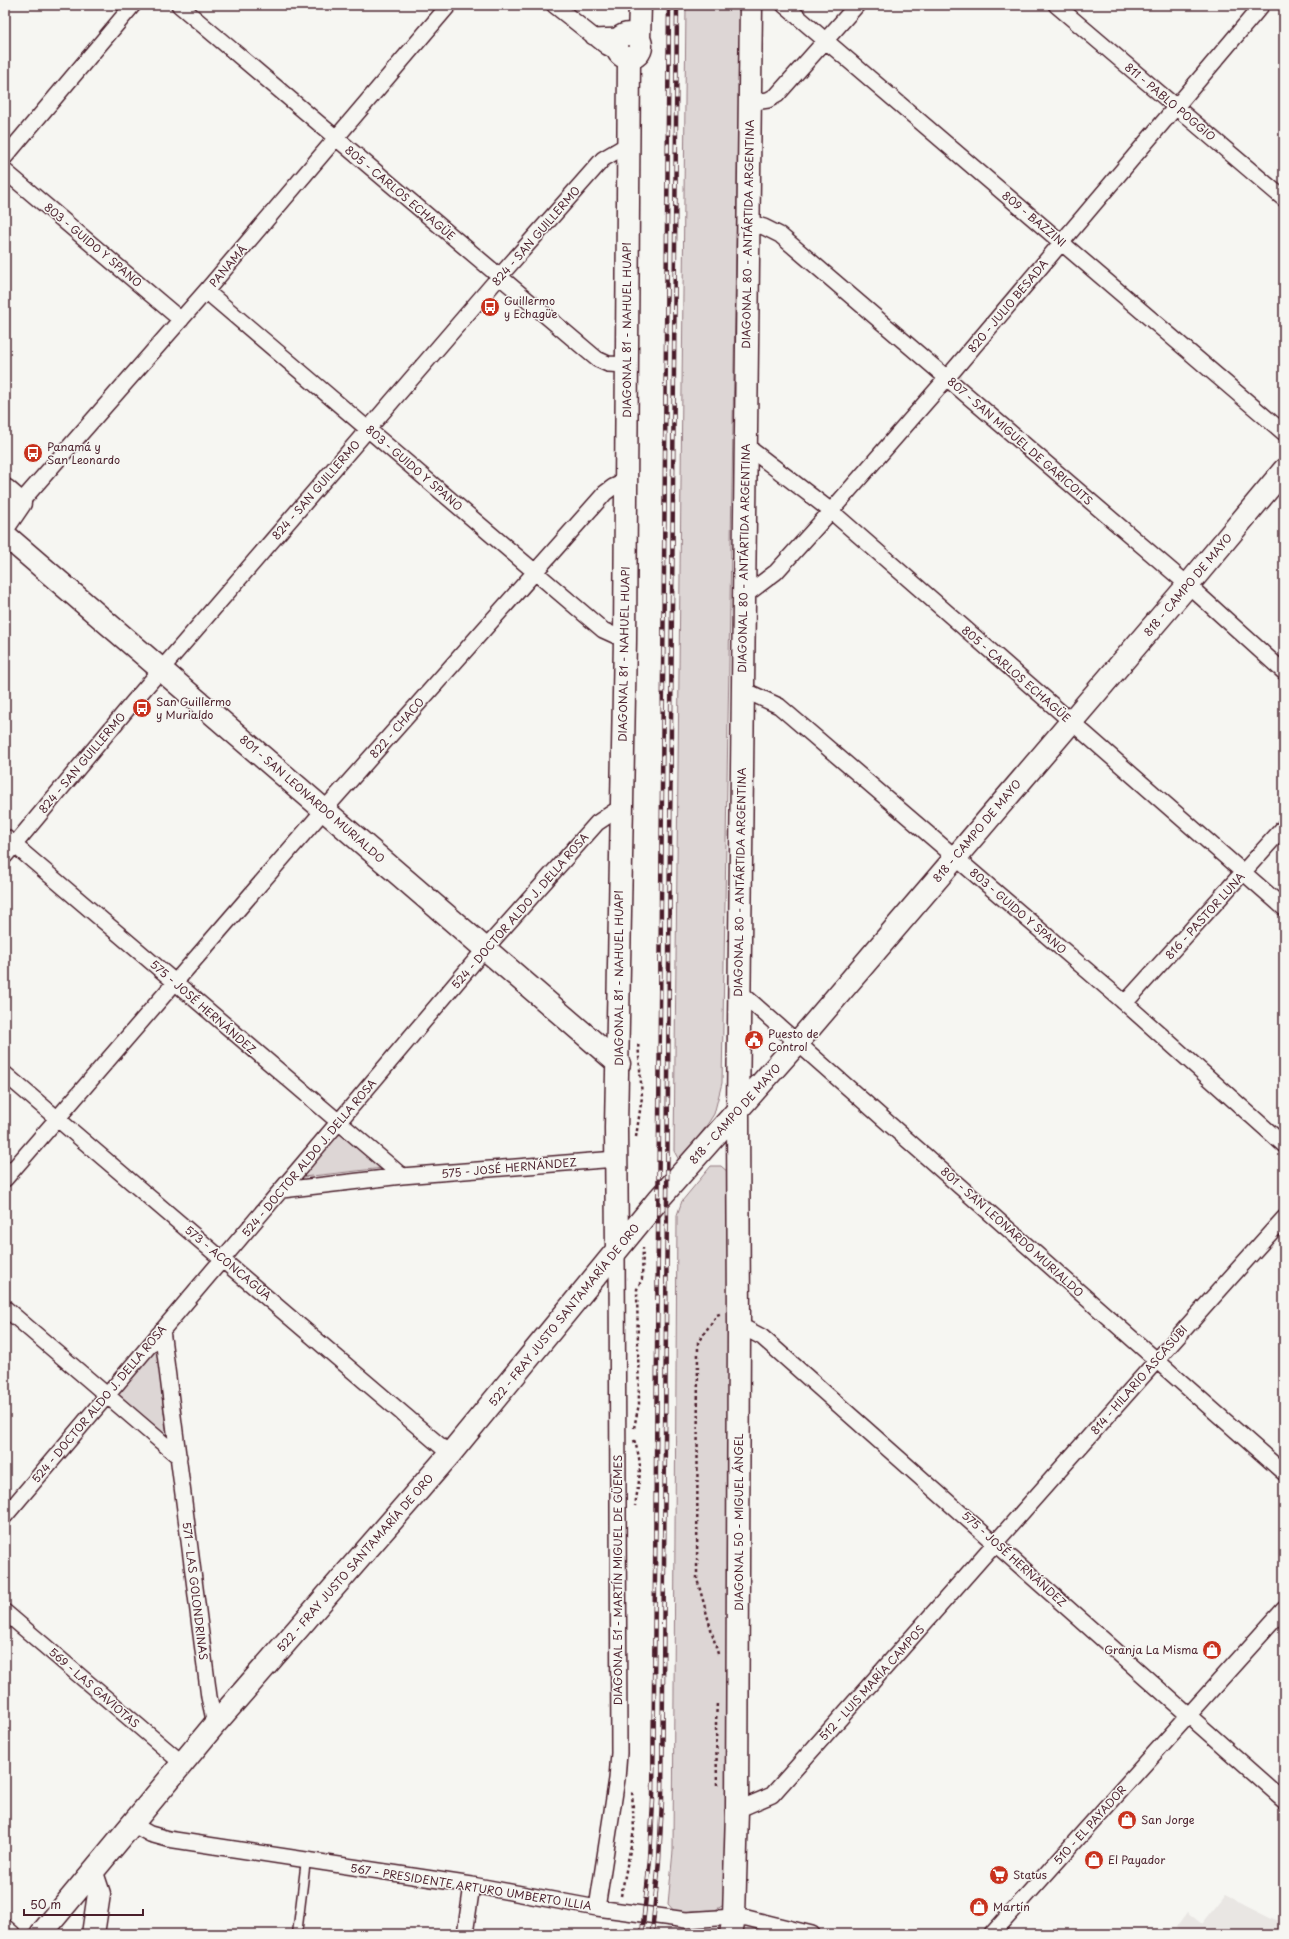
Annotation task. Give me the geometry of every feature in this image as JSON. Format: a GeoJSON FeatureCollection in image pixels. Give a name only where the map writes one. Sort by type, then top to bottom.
{"type":"FeatureCollection","features":[{"type":"Feature","properties":{"kind":"street"},"geometry":{"type":"LineString","coordinates":[[5,157],[133,5]]}},
{"type":"Feature","properties":{"kind":"street","name":"805 - CARLOS ECHAGÜE"},"geometry":{"type":"LineString","coordinates":[[179,5],[597,359],[608,364],[627,365]]}},
{"type":"Feature","properties":{"kind":"street","name":"PANAMÁ"},"geometry":{"type":"LineString","coordinates":[[5,525],[13,496],[181,320],[449,5]]}},
{"type":"Feature","properties":{"kind":"street"},"geometry":{"type":"LineString","coordinates":[[554,5],[593,37],[626,44],[640,5]]}},
{"type":"Feature","properties":{"kind":"street","name":"DIAGONAL 81 - NAHUEL HUAPI"},"geometry":{"type":"LineString","coordinates":[[617,1250],[616,1159],[619,1064],[621,807],[625,640],[627,365],[626,5]]}},
{"type":"Feature","properties":{"kind":"street","name":"DIAGONAL 80 - ANTÁRTIDA ARGENTINA"},"geometry":{"type":"LineString","coordinates":[[738,1110],[751,5]]}},
{"type":"Feature","properties":{"kind":"street","name":"809 - BAZZINI"},"geometry":{"type":"LineString","coordinates":[[784,5],[1284,433]]}},
{"type":"Feature","properties":{"kind":"street"},"geometry":{"type":"LineString","coordinates":[[749,103],[768,100],[777,95],[826,42],[857,5]]}},
{"type":"Feature","properties":{"kind":"street","name":"811 - PABLO POGGIO"},"geometry":{"type":"LineString","coordinates":[[1056,5],[1284,199]]}},
{"type":"Feature","properties":{"kind":"street","name":"820 - JULIO BESADA"},"geometry":{"type":"LineString","coordinates":[[743,597],[776,572],[947,378],[1262,5]]}},
{"type":"Feature","properties":{"kind":"street","name":"824 - SAN GUILLERMO"},"geometry":{"type":"LineString","coordinates":[[8,846],[162,670],[499,277],[603,160],[627,145]]}},
{"type":"Feature","properties":{"kind":"street","name":"803 - GUIDO Y SPANO"},"geometry":{"type":"LineString","coordinates":[[5,171],[181,320]]}},
{"type":"Feature","properties":{"kind":"street","name":"807 - SAN MIGUEL DE GARICOITS"},"geometry":{"type":"LineString","coordinates":[[748,222],[764,227],[780,235],[1188,585],[1284,672]]}},
{"type":"Feature","properties":{"kind":"street","name":"803 - GUIDO Y SPANO"},"geometry":{"type":"LineString","coordinates":[[206,291],[369,428],[603,630],[625,640]]}},
{"type":"Feature","properties":{"kind":"street","name":"805 - CARLOS ECHAGÜE"},"geometry":{"type":"LineString","coordinates":[[745,445],[830,511],[1284,908]]}},
{"type":"Feature","properties":{"kind":"street","name":"818 - CAMPO DE MAYO"},"geometry":{"type":"LineString","coordinates":[[667,1190],[798,1042],[1188,585],[1284,470]]}},
{"type":"Feature","properties":{"kind":"street","name":"822 - CHACO"},"geometry":{"type":"LineString","coordinates":[[5,1179],[174,982],[534,571],[605,493],[613,486],[626,481]]}},
{"type":"Feature","properties":{"kind":"street","name":"801 - SAN LEONARDO MURIALDO"},"geometry":{"type":"LineString","coordinates":[[5,535],[619,1064]]}},
{"type":"Feature","properties":{"kind":"street","name":"803 - GUIDO Y SPANO"},"geometry":{"type":"LineString","coordinates":[[742,689],[779,706],[1125,1003],[1284,1145]]}},
{"type":"Feature","properties":{"kind":"street","name":"524 - DOCTOR ALDO J. DELLA ROSA"},"geometry":{"type":"LineString","coordinates":[[5,1516],[485,949],[597,823],[606,815],[621,807]]}},
{"type":"Feature","properties":{"kind":"street","name":"816 - PASTOR LUNA"},"geometry":{"type":"LineString","coordinates":[[1125,1003],[1245,873],[1284,827]]}},
{"type":"Feature","properties":{"kind":"street","name":"575 - JOSÉ HERNÁNDEZ"},"geometry":{"type":"LineString","coordinates":[[8,846],[174,982],[402,1176]]}},
{"type":"Feature","properties":{"kind":"street","name":"801 - SAN LEONARDO MURIALDO"},"geometry":{"type":"LineString","coordinates":[[739,991],[1284,1473]]}},
{"type":"Feature","properties":{"kind":"street","name":"573 - ACONCAGUA"},"geometry":{"type":"LineString","coordinates":[[5,1074],[224,1259],[450,1454]]}},
{"type":"Feature","properties":{"kind":"street","name":"DIAGONAL 50 - MIGUEL ÁNGEL"},"geometry":{"type":"LineString","coordinates":[[732,1925],[737,1810],[732,1318],[738,1110]]}},
{"type":"Feature","properties":{"kind":"street","name":"575 - JOSÉ HERNÁNDEZ"},"geometry":{"type":"LineString","coordinates":[[282,1190],[402,1176],[616,1159]]}},
{"type":"Feature","properties":{"kind":"street","name":"522 - FRAY JUSTO SANTAMARÍA DE ORO"},"geometry":{"type":"LineString","coordinates":[[41,1934],[215,1724],[450,1454],[667,1190]]}},
{"type":"Feature","properties":{"kind":"street","name":"814 - HILARIO ASCASUBI"},"geometry":{"type":"LineString","coordinates":[[996,1543],[1156,1360],[1284,1218]]}},
{"type":"Feature","properties":{"kind":"street","name":"DIAGONAL 51 - MARTÍN MIGUEL DE GÜEMES"},"geometry":{"type":"LineString","coordinates":[[597,1908],[617,1779],[619,1753],[617,1250]]}},
{"type":"Feature","properties":{"kind":"street"},"geometry":{"type":"LineString","coordinates":[[5,1308],[179,1457]]}},
{"type":"Feature","properties":{"kind":"street","name":"575 - JOSÉ HERNÁNDEZ"},"geometry":{"type":"LineString","coordinates":[[732,1318],[762,1337],[1284,1800]]}},
{"type":"Feature","properties":{"kind":"street","name":"571 - LAS GOLONDRINAS"},"geometry":{"type":"LineString","coordinates":[[162,1330],[209,1697],[215,1724]]}},
{"type":"Feature","properties":{"kind":"street","name":"512 - LUIS MARÍA CAMPOS"},"geometry":{"type":"LineString","coordinates":[[737,1810],[772,1795],[996,1543]]}},
{"type":"Feature","properties":{"kind":"street","name":"510 - EL PAYADOR"},"geometry":{"type":"LineString","coordinates":[[992,1934],[1189,1717],[1284,1609]]}},
{"type":"Feature","properties":{"kind":"street","name":"569 - LAS GAVIOTAS"},"geometry":{"type":"LineString","coordinates":[[5,1612],[183,1764]]}},
{"type":"Feature","properties":{"kind":"street","name":"567 - PRESIDENTE ARTURO UMBERTO ILLIA"},"geometry":{"type":"LineString","coordinates":[[132,1824],[150,1834],[168,1840],[472,1886],[597,1908],[686,1920],[812,1934]]}},
{"type":"Feature","properties":{"kind":"street"},"geometry":{"type":"LineString","coordinates":[[92,1873],[99,1894],[93,1934]]}},
{"type":"Feature","properties":{"kind":"street"},"geometry":{"type":"LineString","coordinates":[[465,1934],[472,1886]]}},
{"type":"Feature","properties":{"kind":"street"},"geometry":{"type":"LineString","coordinates":[[5,1927],[13,1934]]}},
{"type":"Feature","properties":{"kind":"lane"},"geometry":{"type":"LineString","coordinates":[[297,1934],[306,1860]]}},
{"type":"Feature","properties":{"kind":"path"},"geometry":{"type":"LineString","coordinates":[[718,1655],[697,1579],[698,1342],[717,1315],[732,1318]]}},
{"type":"Feature","properties":{"kind":"shaded area"},"geometry":{"type":"Polygon","coordinates":[[[686,5],[740,5],[722,1083],[714,1114],[680,1162],[674,1151],[686,5]]]}},
{"type":"Feature","properties":{"kind":"shaded area"},"geometry":{"type":"Polygon","coordinates":[[[339,1132],[383,1168],[303,1177],[339,1132]]]}},
{"type":"Feature","properties":{"kind":"shaded area"},"geometry":{"type":"Polygon","coordinates":[[[711,1166],[721,1166],[729,1173],[727,1831],[724,1905],[715,1910],[675,1912],[668,1904],[673,1851],[677,1215],[682,1201],[711,1166]]]}},
{"type":"Feature","properties":{"kind":"shaded area"},"geometry":{"type":"Polygon","coordinates":[[[156,1341],[167,1440],[116,1392],[156,1341]]]}},
{"type":"Feature","properties":{"kind":"shaded area"},"geometry":{"type":"Polygon","coordinates":[[[1226,1894],[1284,1923],[1284,1934],[1181,1934],[1176,1927],[1187,1912],[1202,1924],[1226,1894]]]}},
{"type":"Feature","properties":{"kind":"railway"},"geometry":{"type":"LineString","coordinates":[[642,1934],[650,1859],[653,1801],[669,5]]}},
{"type":"Feature","properties":{"kind":"railway"},"geometry":{"type":"LineString","coordinates":[[652,1934],[659,1860],[662,1801],[677,5]]}},
{"type":"Feature","properties":{"kind":"place","name":"Guillermo y Echagüe"},"geometry":{"type":"Point","coordinates":[490,307]}},
{"type":"Feature","properties":{"kind":"place","name":"Panamá y San Leonardo"},"geometry":{"type":"Point","coordinates":[33,453]}},
{"type":"Feature","properties":{"kind":"place","name":"San Guillermo y Murialdo"},"geometry":{"type":"Point","coordinates":[142,708]}},
{"type":"Feature","properties":{"kind":"place","name":"Puesto de Control"},"geometry":{"type":"Point","coordinates":[754,1040]}},
{"type":"Feature","properties":{"kind":"place","name":"Granja La Misma"},"geometry":{"type":"Point","coordinates":[1212,1650]}},
{"type":"Feature","properties":{"kind":"place","name":"San Jorge"},"geometry":{"type":"Point","coordinates":[1127,1820]}},
{"type":"Feature","properties":{"kind":"place","name":"El Payador"},"geometry":{"type":"Point","coordinates":[1094,1860]}},
{"type":"Feature","properties":{"kind":"place","name":"Status"},"geometry":{"type":"Point","coordinates":[999,1875]}},
{"type":"Feature","properties":{"kind":"place","name":"Martín"},"geometry":{"type":"Point","coordinates":[979,1907]}}]}
